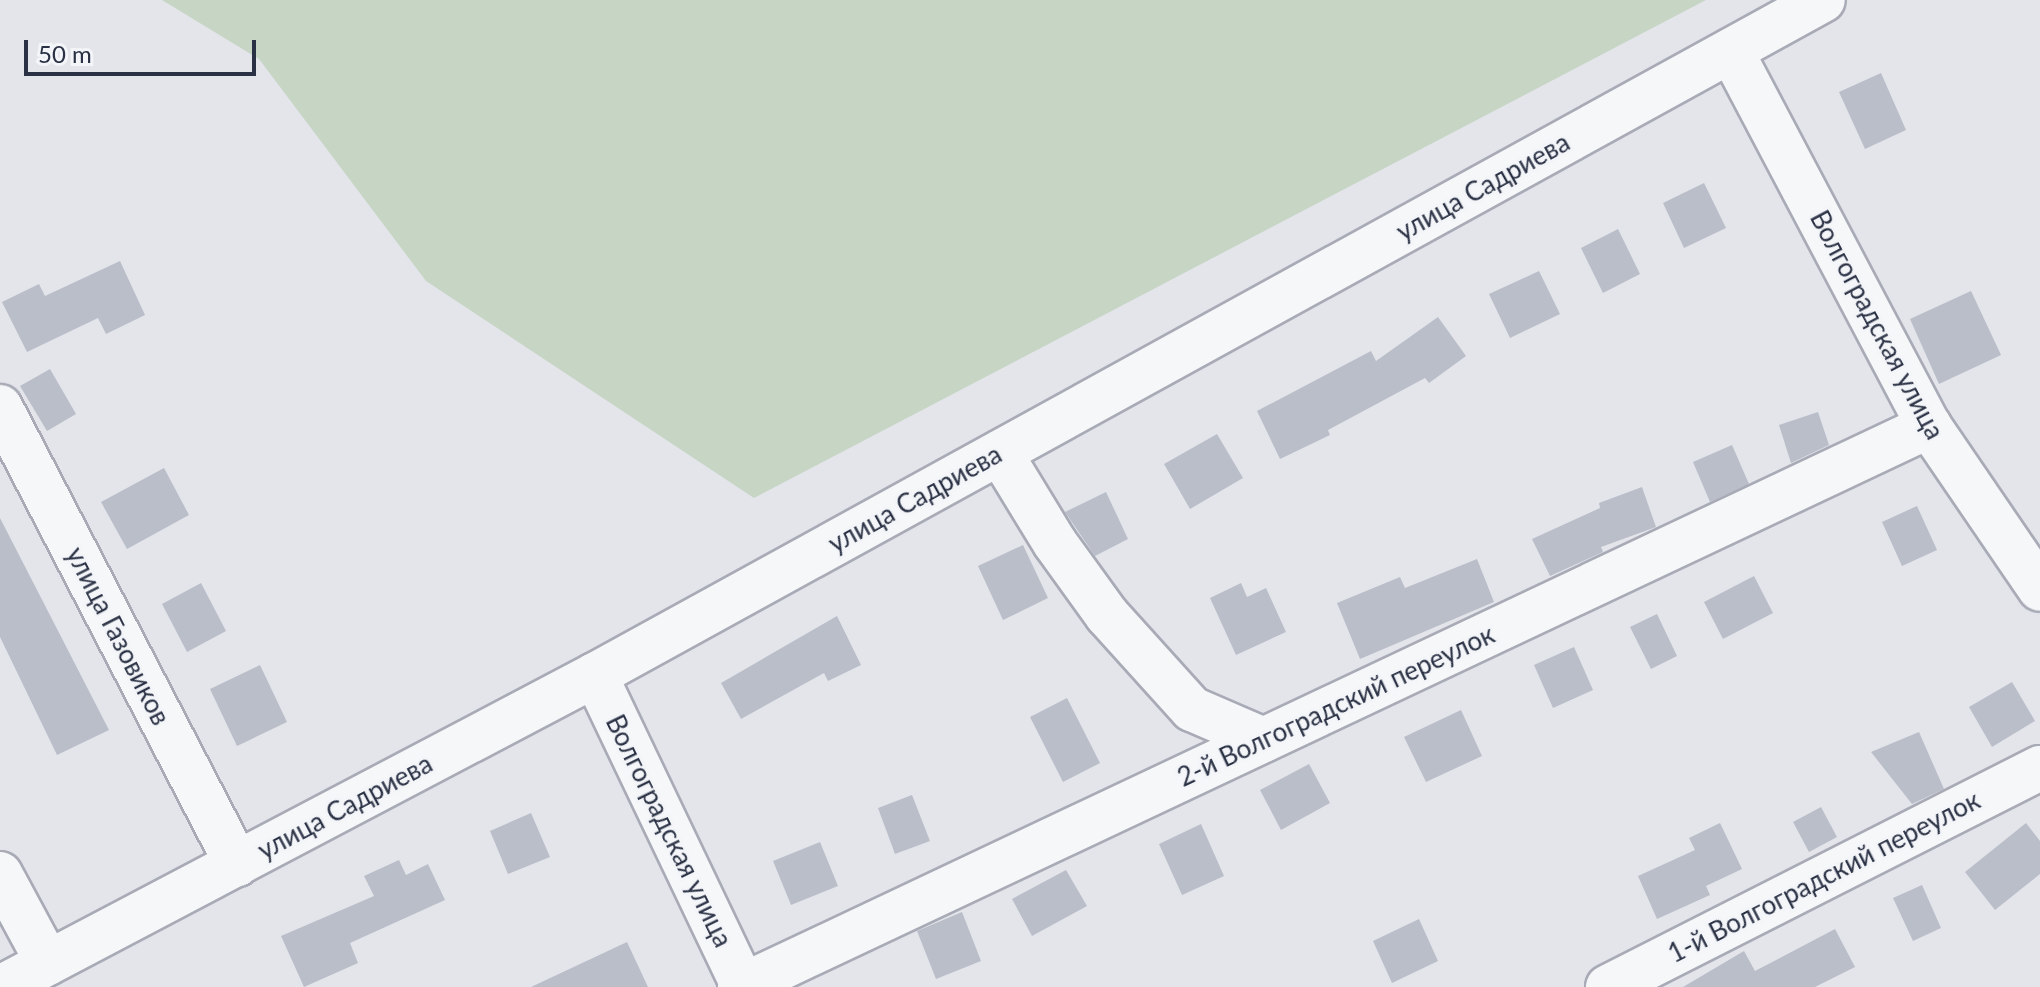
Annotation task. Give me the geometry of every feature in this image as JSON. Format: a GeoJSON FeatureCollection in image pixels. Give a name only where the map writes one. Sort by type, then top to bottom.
{"type":"FeatureCollection","features":[{"type":"Feature","properties":{"kind":"street","name":"улица Садриева"},"geometry":{"type":"LineString","coordinates":[[2,987],[595,675],[1823,0]]}},
{"type":"Feature","properties":{"kind":"street","name":"Волгоградская улица"},"geometry":{"type":"LineString","coordinates":[[1731,51],[1929,426],[2040,589]]}},
{"type":"Feature","properties":{"kind":"street","name":"улица Газовиков"},"geometry":{"type":"LineString","coordinates":[[0,407],[237,864]]}},
{"type":"Feature","properties":{"kind":"street","name":"2-й Волгоградский переулок"},"geometry":{"type":"LineString","coordinates":[[742,986],[1929,426]]}},
{"type":"Feature","properties":{"kind":"street"},"geometry":{"type":"LineString","coordinates":[[1000,453],[1055,543],[1107,615],[1192,709],[1264,740]]}},
{"type":"Feature","properties":{"kind":"street","name":"Волгоградская улица"},"geometry":{"type":"LineString","coordinates":[[595,675],[742,986]]}},
{"type":"Feature","properties":{"kind":"street","name":"1-й Волгоградский переулок"},"geometry":{"type":"LineString","coordinates":[[1608,987],[2040,768]]}},
{"type":"Feature","properties":{"kind":"street"},"geometry":{"type":"LineString","coordinates":[[0,874],[48,963]]}},
{"type":"Feature","properties":{"kind":"green space"},"geometry":{"type":"Polygon","coordinates":[[[162,0],[1706,0],[754,498],[426,281],[259,59],[162,0]]]}},
{"type":"Feature","properties":{"kind":"building"},"geometry":{"type":"Polygon","coordinates":[[[1881,73],[1906,130],[1865,149],[1839,92],[1881,73]]]}},
{"type":"Feature","properties":{"kind":"building"},"geometry":{"type":"Polygon","coordinates":[[[1704,183],[1726,228],[1684,248],[1663,203],[1704,183]]]}},
{"type":"Feature","properties":{"kind":"building"},"geometry":{"type":"Polygon","coordinates":[[[1618,229],[1640,274],[1603,293],[1581,248],[1618,229]]]}},
{"type":"Feature","properties":{"kind":"building"},"geometry":{"type":"Polygon","coordinates":[[[120,261],[145,315],[106,334],[98,318],[27,352],[2,302],[39,284],[45,296],[120,261]]]}},
{"type":"Feature","properties":{"kind":"building"},"geometry":{"type":"Polygon","coordinates":[[[1539,271],[1560,314],[1510,338],[1489,294],[1539,271]]]}},
{"type":"Feature","properties":{"kind":"building"},"geometry":{"type":"Polygon","coordinates":[[[1971,291],[2001,355],[1939,384],[1910,319],[1971,291]]]}},
{"type":"Feature","properties":{"kind":"building"},"geometry":{"type":"Polygon","coordinates":[[[1438,317],[1466,356],[1429,383],[1425,378],[1328,430],[1330,435],[1280,459],[1257,411],[1371,351],[1376,361],[1438,317]]]}},
{"type":"Feature","properties":{"kind":"building"},"geometry":{"type":"Polygon","coordinates":[[[50,369],[76,414],[47,431],[20,386],[50,369]]]}},
{"type":"Feature","properties":{"kind":"building"},"geometry":{"type":"Polygon","coordinates":[[[1818,412],[1829,445],[1791,463],[1779,425],[1818,412]]]}},
{"type":"Feature","properties":{"kind":"building"},"geometry":{"type":"Polygon","coordinates":[[[1217,434],[1243,478],[1190,509],[1164,464],[1217,434]]]}},
{"type":"Feature","properties":{"kind":"building"},"geometry":{"type":"Polygon","coordinates":[[[1732,445],[1749,484],[1710,502],[1693,462],[1732,445]]]}},
{"type":"Feature","properties":{"kind":"building"},"geometry":{"type":"Polygon","coordinates":[[[164,468],[189,515],[127,549],[101,502],[164,468]]]}},
{"type":"Feature","properties":{"kind":"building"},"geometry":{"type":"Polygon","coordinates":[[[1642,487],[1656,527],[1601,547],[1603,552],[1550,576],[1532,539],[1600,508],[1599,503],[1642,487]]]}},
{"type":"Feature","properties":{"kind":"building"},"geometry":{"type":"Polygon","coordinates":[[[1106,492],[1128,539],[1095,556],[1065,512],[1106,492]]]}},
{"type":"Feature","properties":{"kind":"building"},"geometry":{"type":"Polygon","coordinates":[[[1917,506],[1937,550],[1902,566],[1882,522],[1917,506]]]}},
{"type":"Feature","properties":{"kind":"building"},"geometry":{"type":"Polygon","coordinates":[[[0,518],[109,730],[57,755],[0,637],[0,518]]]}},
{"type":"Feature","properties":{"kind":"building"},"geometry":{"type":"Polygon","coordinates":[[[1023,545],[1048,598],[1003,620],[978,566],[1023,545]]]}},
{"type":"Feature","properties":{"kind":"building"},"geometry":{"type":"Polygon","coordinates":[[[1477,559],[1494,602],[1360,659],[1337,603],[1400,577],[1405,588],[1477,559]]]}},
{"type":"Feature","properties":{"kind":"building"},"geometry":{"type":"Polygon","coordinates":[[[1754,576],[1773,613],[1723,639],[1704,602],[1754,576]]]}},
{"type":"Feature","properties":{"kind":"building"},"geometry":{"type":"Polygon","coordinates":[[[201,583],[226,631],[187,652],[162,604],[201,583]]]}},
{"type":"Feature","properties":{"kind":"building"},"geometry":{"type":"Polygon","coordinates":[[[1241,583],[1247,597],[1266,588],[1286,632],[1236,655],[1210,598],[1241,583]]]}},
{"type":"Feature","properties":{"kind":"building"},"geometry":{"type":"Polygon","coordinates":[[[1657,614],[1677,656],[1651,669],[1630,627],[1657,614]]]}},
{"type":"Feature","properties":{"kind":"building"},"geometry":{"type":"Polygon","coordinates":[[[837,616],[861,665],[828,681],[824,673],[741,719],[721,683],[837,616]]]}},
{"type":"Feature","properties":{"kind":"building"},"geometry":{"type":"Polygon","coordinates":[[[1574,647],[1593,690],[1553,708],[1534,665],[1574,647]]]}},
{"type":"Feature","properties":{"kind":"building"},"geometry":{"type":"Polygon","coordinates":[[[260,665],[287,722],[237,746],[210,689],[260,665]]]}},
{"type":"Feature","properties":{"kind":"building"},"geometry":{"type":"Polygon","coordinates":[[[2012,682],[2035,721],[1992,747],[1969,707],[2012,682]]]}},
{"type":"Feature","properties":{"kind":"building"},"geometry":{"type":"Polygon","coordinates":[[[1067,698],[1100,763],[1063,782],[1030,717],[1067,698]]]}},
{"type":"Feature","properties":{"kind":"building"},"geometry":{"type":"Polygon","coordinates":[[[1461,710],[1482,756],[1426,782],[1404,737],[1461,710]]]}},
{"type":"Feature","properties":{"kind":"building"},"geometry":{"type":"Polygon","coordinates":[[[1919,732],[1944,789],[1912,804],[1871,752],[1919,732]]]}},
{"type":"Feature","properties":{"kind":"building"},"geometry":{"type":"Polygon","coordinates":[[[1309,764],[1330,803],[1281,830],[1260,790],[1309,764]]]}},
{"type":"Feature","properties":{"kind":"building"},"geometry":{"type":"Polygon","coordinates":[[[912,795],[930,841],[895,854],[878,808],[912,795]]]}},
{"type":"Feature","properties":{"kind":"building"},"geometry":{"type":"Polygon","coordinates":[[[1821,807],[1837,837],[1809,852],[1793,822],[1821,807]]]}},
{"type":"Feature","properties":{"kind":"building"},"geometry":{"type":"Polygon","coordinates":[[[531,813],[550,857],[508,874],[490,831],[531,813]]]}},
{"type":"Feature","properties":{"kind":"building"},"geometry":{"type":"Polygon","coordinates":[[[1720,823],[1742,869],[1706,886],[1710,895],[1657,919],[1638,876],[1695,850],[1689,838],[1720,823]]]}},
{"type":"Feature","properties":{"kind":"building"},"geometry":{"type":"Polygon","coordinates":[[[2026,823],[2040,841],[2040,874],[1995,910],[1965,872],[2026,823]]]}},
{"type":"Feature","properties":{"kind":"building"},"geometry":{"type":"Polygon","coordinates":[[[1201,824],[1224,876],[1182,895],[1159,844],[1201,824]]]}},
{"type":"Feature","properties":{"kind":"building"},"geometry":{"type":"Polygon","coordinates":[[[820,842],[838,886],[791,905],[773,861],[820,842]]]}},
{"type":"Feature","properties":{"kind":"building"},"geometry":{"type":"Polygon","coordinates":[[[399,860],[406,875],[428,864],[445,900],[350,943],[358,963],[304,987],[281,936],[374,896],[364,876],[399,860]]]}},
{"type":"Feature","properties":{"kind":"building"},"geometry":{"type":"Polygon","coordinates":[[[1066,870],[1087,906],[1032,936],[1012,899],[1066,870]]]}},
{"type":"Feature","properties":{"kind":"building"},"geometry":{"type":"Polygon","coordinates":[[[1922,885],[1941,928],[1913,941],[1893,898],[1922,885]]]}},
{"type":"Feature","properties":{"kind":"building"},"geometry":{"type":"Polygon","coordinates":[[[962,912],[981,961],[936,979],[917,931],[962,912]]]}},
{"type":"Feature","properties":{"kind":"building"},"geometry":{"type":"Polygon","coordinates":[[[1419,919],[1438,961],[1392,983],[1373,941],[1419,919]]]}},
{"type":"Feature","properties":{"kind":"building"},"geometry":{"type":"Polygon","coordinates":[[[1835,929],[1855,967],[1815,987],[1683,987],[1744,951],[1755,971],[1835,929]]]}},
{"type":"Feature","properties":{"kind":"building"},"geometry":{"type":"Polygon","coordinates":[[[627,942],[648,987],[531,987],[627,942]]]}}]}
